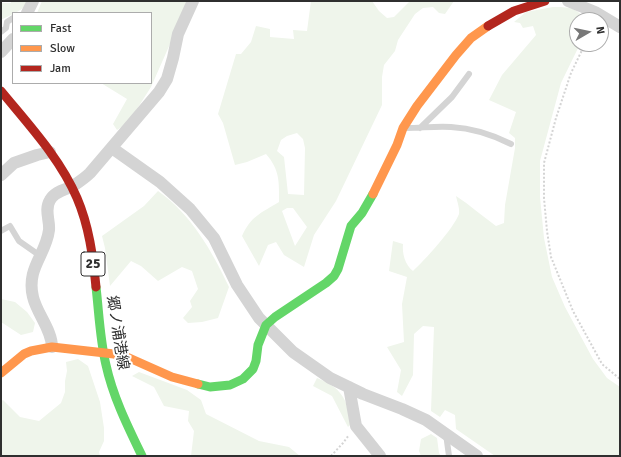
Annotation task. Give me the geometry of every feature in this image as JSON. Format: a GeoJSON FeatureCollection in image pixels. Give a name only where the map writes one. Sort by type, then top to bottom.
{"type":"FeatureCollection","features":[{"type":"Feature","properties":{"kind":"street"},"geometry":{"type":"LineString","coordinates":[[28,12],[33,1]]}},
{"type":"Feature","properties":{"kind":"street"},"geometry":{"type":"LineString","coordinates":[[52,347],[52,339],[35,303],[32,288],[35,265],[44,247],[49,229],[47,210],[50,200],[61,190],[71,187],[90,173],[159,92],[167,79],[178,34],[193,1]]}},
{"type":"Feature","properties":{"kind":"street"},"geometry":{"type":"LineString","coordinates":[[1,373],[24,354],[31,351],[52,347],[114,354],[127,357],[172,377],[210,387],[219,388],[243,379],[253,369],[256,361],[258,345],[266,325],[275,316],[326,283],[334,276],[338,269],[351,226],[362,213],[375,191],[397,145],[403,128],[417,106],[456,55],[471,38],[489,26],[514,11],[545,1]]}},
{"type":"Feature","properties":{"kind":"street"},"geometry":{"type":"LineString","coordinates":[[568,1],[595,12],[620,27]]}},
{"type":"Feature","properties":{"kind":"street"},"geometry":{"type":"LineString","coordinates":[[1,52],[12,40]]}},
{"type":"Feature","properties":{"kind":"street","name":"郷ノ浦港線"},"geometry":{"type":"LineString","coordinates":[[1,91],[50,152],[71,187],[83,213],[93,258],[103,353],[117,404],[142,456]]}},
{"type":"Feature","properties":{"kind":"street"},"geometry":{"type":"LineString","coordinates":[[112,148],[160,182],[190,209],[214,238],[237,285],[259,318],[302,360],[330,378],[426,420],[477,456]]}},
{"type":"Feature","properties":{"kind":"street"},"geometry":{"type":"LineString","coordinates":[[1,175],[14,163],[50,152]]}},
{"type":"Feature","properties":{"kind":"street"},"geometry":{"type":"LineString","coordinates":[[349,387],[356,426],[380,456]]}},
{"type":"Feature","properties":{"kind":"lane"},"geometry":{"type":"LineString","coordinates":[[1,32],[6,28],[7,22],[12,19]]}},
{"type":"Feature","properties":{"kind":"lane"},"geometry":{"type":"LineString","coordinates":[[420,128],[452,97],[470,74]]}},
{"type":"Feature","properties":{"kind":"lane"},"geometry":{"type":"LineString","coordinates":[[403,128],[450,127],[467,129],[501,139],[511,144]]}},
{"type":"Feature","properties":{"kind":"lane"},"geometry":{"type":"LineString","coordinates":[[1,231],[10,226],[19,241],[40,255]]}},
{"type":"Feature","properties":{"kind":"lane"},"geometry":{"type":"LineString","coordinates":[[446,434],[449,456]]}},
{"type":"Feature","properties":{"kind":"path"},"geometry":{"type":"LineString","coordinates":[[581,52],[571,72],[556,118],[544,163],[544,198],[547,231],[551,257],[573,311],[602,364],[620,379]]}},
{"type":"Feature","properties":{"kind":"path"},"geometry":{"type":"LineString","coordinates":[[331,456],[356,426]]}},
{"type":"Feature","properties":{"kind":"shaded area"},"geometry":{"type":"Polygon","coordinates":[[[11,1],[29,1],[21,10],[12,12],[12,14],[1,20],[1,3],[11,3],[11,1]]]}},
{"type":"Feature","properties":{"kind":"shaded area"},"geometry":{"type":"Polygon","coordinates":[[[42,1],[189,1],[151,87],[128,123],[117,130],[113,124],[127,99],[103,84],[152,84],[152,12],[37,12],[42,1]]]}},
{"type":"Feature","properties":{"kind":"shaded area"},"geometry":{"type":"Polygon","coordinates":[[[311,1],[372,1],[379,11],[387,18],[394,17],[410,1],[454,1],[445,14],[439,13],[433,7],[423,8],[415,14],[398,40],[395,51],[384,65],[382,77],[382,105],[336,201],[314,235],[304,267],[284,255],[276,242],[268,245],[259,266],[242,236],[245,229],[253,219],[279,202],[278,176],[274,165],[266,154],[235,165],[223,123],[218,114],[236,54],[241,54],[251,42],[256,26],[270,29],[270,37],[294,39],[293,30],[307,31],[311,1]],[[297,133],[287,136],[281,140],[277,151],[284,157],[288,194],[304,195],[305,148],[303,139],[297,133]],[[287,208],[282,211],[295,246],[307,227],[293,208],[287,208]]]}},
{"type":"Feature","properties":{"kind":"shaded area"},"geometry":{"type":"Polygon","coordinates":[[[553,7],[563,7],[579,12],[569,12],[569,52],[576,52],[561,83],[540,161],[540,197],[544,238],[552,277],[565,307],[593,359],[607,378],[620,387],[620,456],[495,456],[456,429],[455,415],[445,410],[440,417],[431,411],[434,327],[423,326],[414,334],[413,375],[402,396],[397,392],[401,370],[387,347],[404,342],[402,304],[407,277],[389,271],[393,241],[403,244],[405,259],[408,266],[413,271],[438,244],[456,220],[459,214],[459,207],[456,196],[496,226],[504,223],[505,205],[515,148],[515,138],[509,133],[516,112],[489,100],[502,75],[536,35],[533,26],[523,28],[520,23],[514,22],[526,12],[553,7]]]}},
{"type":"Feature","properties":{"kind":"shaded area"},"geometry":{"type":"Polygon","coordinates":[[[158,191],[181,211],[200,234],[229,287],[218,318],[202,322],[188,323],[183,318],[192,307],[190,301],[198,289],[192,271],[182,267],[158,281],[141,266],[131,261],[110,286],[102,236],[144,206],[158,191]]]}},
{"type":"Feature","properties":{"kind":"shaded area"},"geometry":{"type":"Polygon","coordinates":[[[1,299],[15,302],[27,312],[35,323],[33,332],[21,335],[1,322],[1,299]]]}},
{"type":"Feature","properties":{"kind":"shaded area"},"geometry":{"type":"Polygon","coordinates":[[[78,359],[88,366],[100,402],[104,428],[104,441],[99,452],[100,456],[1,456],[1,401],[3,400],[20,417],[39,421],[61,403],[65,392],[67,371],[66,362],[78,359]]]}},
{"type":"Feature","properties":{"kind":"shaded area"},"geometry":{"type":"Polygon","coordinates":[[[139,372],[187,390],[201,400],[206,414],[259,441],[289,447],[300,456],[191,456],[194,431],[188,421],[189,411],[164,406],[154,387],[132,376],[139,372]]]}},
{"type":"Feature","properties":{"kind":"shaded area"},"geometry":{"type":"Polygon","coordinates":[[[317,378],[332,386],[342,395],[348,407],[352,423],[348,427],[332,396],[313,386],[317,378]]]}},
{"type":"Feature","properties":{"kind":"shaded area"},"geometry":{"type":"Polygon","coordinates":[[[431,434],[437,438],[439,453],[441,456],[421,456],[419,451],[421,439],[431,434]]]}},
{"type":"Feature","properties":{"kind":"traffic: fast"},"geometry":{"type":"LineString","coordinates":[[198,384],[210,387],[230,385],[243,379],[253,369],[256,361],[258,345],[266,325],[275,317],[334,276],[338,269],[351,226],[362,213],[373,194]]}},
{"type":"Feature","properties":{"kind":"traffic: fast"},"geometry":{"type":"LineString","coordinates":[[96,287],[102,346],[109,377],[121,412],[142,456]]}},
{"type":"Feature","properties":{"kind":"traffic: slow"},"geometry":{"type":"LineString","coordinates":[[373,194],[397,145],[403,128],[417,106],[471,38],[488,26]]}},
{"type":"Feature","properties":{"kind":"traffic: slow"},"geometry":{"type":"LineString","coordinates":[[1,373],[24,354],[31,351],[52,347],[114,354],[127,357],[172,377],[198,384]]}},
{"type":"Feature","properties":{"kind":"traffic: jam"},"geometry":{"type":"LineString","coordinates":[[488,26],[514,11],[545,1]]}},
{"type":"Feature","properties":{"kind":"traffic: jam"},"geometry":{"type":"LineString","coordinates":[[1,91],[53,155],[70,183],[85,219],[92,253],[96,287]]}}]}
